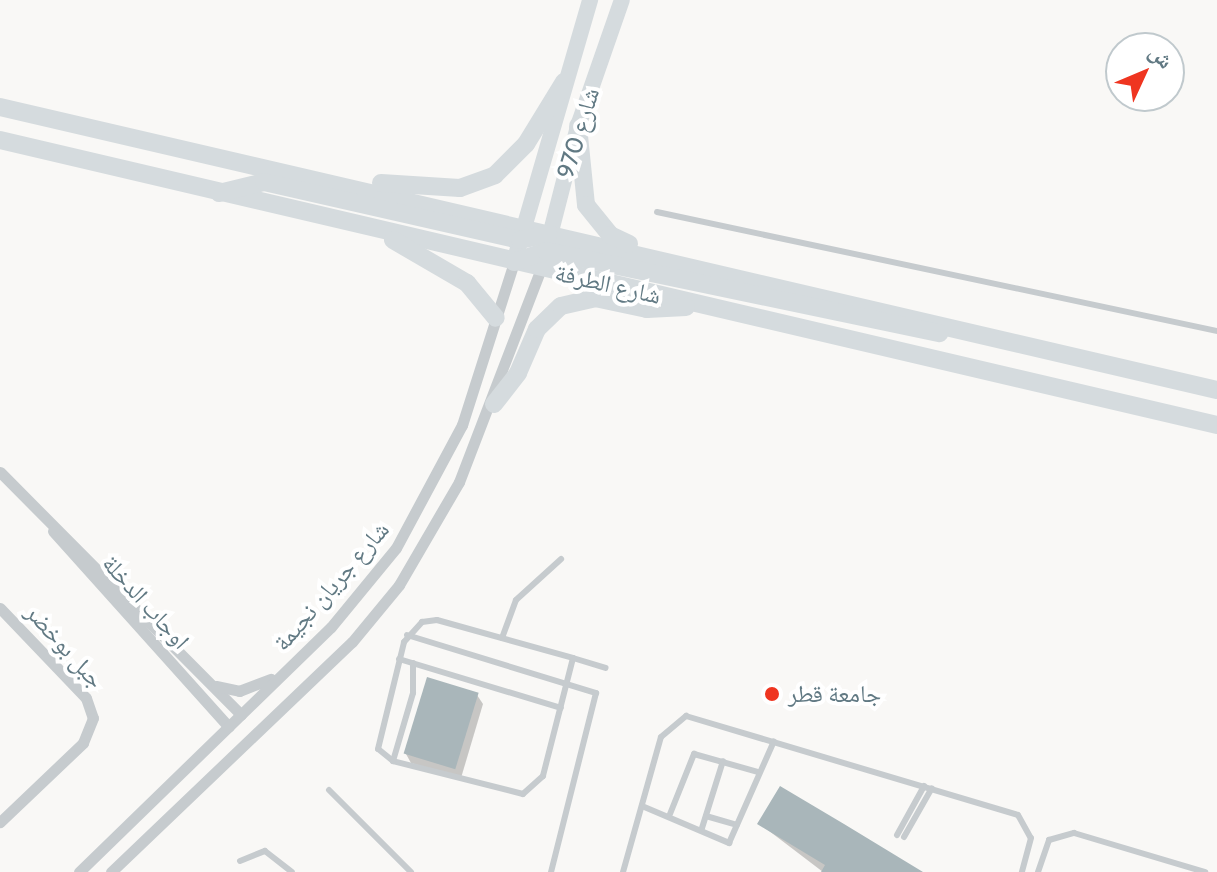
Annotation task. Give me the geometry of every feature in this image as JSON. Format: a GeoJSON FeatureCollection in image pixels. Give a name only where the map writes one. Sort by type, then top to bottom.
{"type":"FeatureCollection","features":[{"type":"Feature","properties":{"kind":"main road","name":"شارع 970"},"geometry":{"type":"LineString","coordinates":[[514,262],[590,0]]}},
{"type":"Feature","properties":{"kind":"main road","name":"شارع 970"},"geometry":{"type":"LineString","coordinates":[[544,260],[578,126],[622,0]]}},
{"type":"Feature","properties":{"kind":"main road"},"geometry":{"type":"LineString","coordinates":[[333,180],[438,189],[480,183],[510,163],[564,82]]}},
{"type":"Feature","properties":{"kind":"main road"},"geometry":{"type":"LineString","coordinates":[[0,107],[333,180],[522,233]]}},
{"type":"Feature","properties":{"kind":"main road"},"geometry":{"type":"LineString","coordinates":[[578,126],[586,205],[610,235],[641,254]]}},
{"type":"Feature","properties":{"kind":"main road"},"geometry":{"type":"LineString","coordinates":[[0,140],[514,262],[544,260],[927,331],[970,328]]}},
{"type":"Feature","properties":{"kind":"main road"},"geometry":{"type":"LineString","coordinates":[[219,193],[273,184],[522,233],[550,232]]}},
{"type":"Feature","properties":{"kind":"main road"},"geometry":{"type":"LineString","coordinates":[[370,227],[467,283],[496,318]]}},
{"type":"Feature","properties":{"kind":"main road","name":"شارع الطرفة"},"geometry":{"type":"LineString","coordinates":[[550,232],[970,328],[1217,390]]}},
{"type":"Feature","properties":{"kind":"main road","name":"شارع الطرفة"},"geometry":{"type":"LineString","coordinates":[[544,260],[693,304],[1217,425]]}},
{"type":"Feature","properties":{"kind":"main road"},"geometry":{"type":"LineString","coordinates":[[494,404],[518,373],[537,329],[561,306],[595,298],[647,309],[693,304]]}},
{"type":"Feature","properties":{"kind":"street","name":"شارع جريان نجيمة"},"geometry":{"type":"LineString","coordinates":[[111,872],[381,609],[440,521],[494,404],[544,260]]}},
{"type":"Feature","properties":{"kind":"street","name":"شارع جريان نجيمة"},"geometry":{"type":"LineString","coordinates":[[79,872],[331,627],[396,548],[439,477],[514,262]]}},
{"type":"Feature","properties":{"kind":"street"},"geometry":{"type":"LineString","coordinates":[[1188,383],[1217,380]]}},
{"type":"Feature","properties":{"kind":"street","name":"اوجاب الدخلة"},"geometry":{"type":"LineString","coordinates":[[0,472],[241,715]]}},
{"type":"Feature","properties":{"kind":"street","name":"اوجاب الدخلة"},"geometry":{"type":"LineString","coordinates":[[33,505],[229,727]]}},
{"type":"Feature","properties":{"kind":"street","name":"جبل بوخضر"},"geometry":{"type":"LineString","coordinates":[[0,608],[86,698],[93,718],[83,743],[0,822]]}},
{"type":"Feature","properties":{"kind":"street"},"geometry":{"type":"LineString","coordinates":[[209,683],[231,691],[255,688],[331,627]]}},
{"type":"Feature","properties":{"kind":"lane"},"geometry":{"type":"LineString","coordinates":[[657,212],[1217,331]]}},
{"type":"Feature","properties":{"kind":"lane"},"geometry":{"type":"LineString","coordinates":[[502,638],[516,600],[561,559]]}},
{"type":"Feature","properties":{"kind":"lane"},"geometry":{"type":"LineString","coordinates":[[573,658],[543,776],[523,794],[510,797],[393,761],[376,739],[407,635],[432,620],[502,638],[573,658],[605,668]]}},
{"type":"Feature","properties":{"kind":"lane"},"geometry":{"type":"LineString","coordinates":[[407,635],[592,689],[598,705],[551,872]]}},
{"type":"Feature","properties":{"kind":"lane"},"geometry":{"type":"LineString","coordinates":[[399,659],[561,708]]}},
{"type":"Feature","properties":{"kind":"lane"},"geometry":{"type":"LineString","coordinates":[[393,761],[413,693],[413,663]]}},
{"type":"Feature","properties":{"kind":"lane"},"geometry":{"type":"LineString","coordinates":[[623,872],[661,737],[679,717],[774,741],[1022,818],[1031,838],[1022,872]]}},
{"type":"Feature","properties":{"kind":"lane"},"geometry":{"type":"LineString","coordinates":[[642,806],[702,828],[725,844],[737,825],[774,741]]}},
{"type":"Feature","properties":{"kind":"lane"},"geometry":{"type":"LineString","coordinates":[[670,814],[690,756],[723,761],[758,772]]}},
{"type":"Feature","properties":{"kind":"lane"},"geometry":{"type":"LineString","coordinates":[[702,828],[723,761]]}},
{"type":"Feature","properties":{"kind":"lane"},"geometry":{"type":"LineString","coordinates":[[924,786],[900,836],[932,788]]}},
{"type":"Feature","properties":{"kind":"lane"},"geometry":{"type":"LineString","coordinates":[[329,790],[411,872]]}},
{"type":"Feature","properties":{"kind":"lane"},"geometry":{"type":"LineString","coordinates":[[706,816],[737,825]]}},
{"type":"Feature","properties":{"kind":"lane"},"geometry":{"type":"LineString","coordinates":[[1038,872],[1049,840],[1074,833],[1205,872]]}},
{"type":"Feature","properties":{"kind":"lane"},"geometry":{"type":"LineString","coordinates":[[240,861],[265,851],[292,872]]}},
{"type":"Feature","properties":{"kind":"building"},"geometry":{"type":"Polygon","coordinates":[[[427,677],[479,693],[455,769],[404,754],[427,677]]]}},
{"type":"Feature","properties":{"kind":"building"},"geometry":{"type":"Polygon","coordinates":[[[780,786],[923,872],[821,872],[825,865],[757,824],[780,786]]]}},
{"type":"Feature","properties":{"kind":"place","name":"جامعة قطر"},"geometry":{"type":"Point","coordinates":[772,694]}}]}
